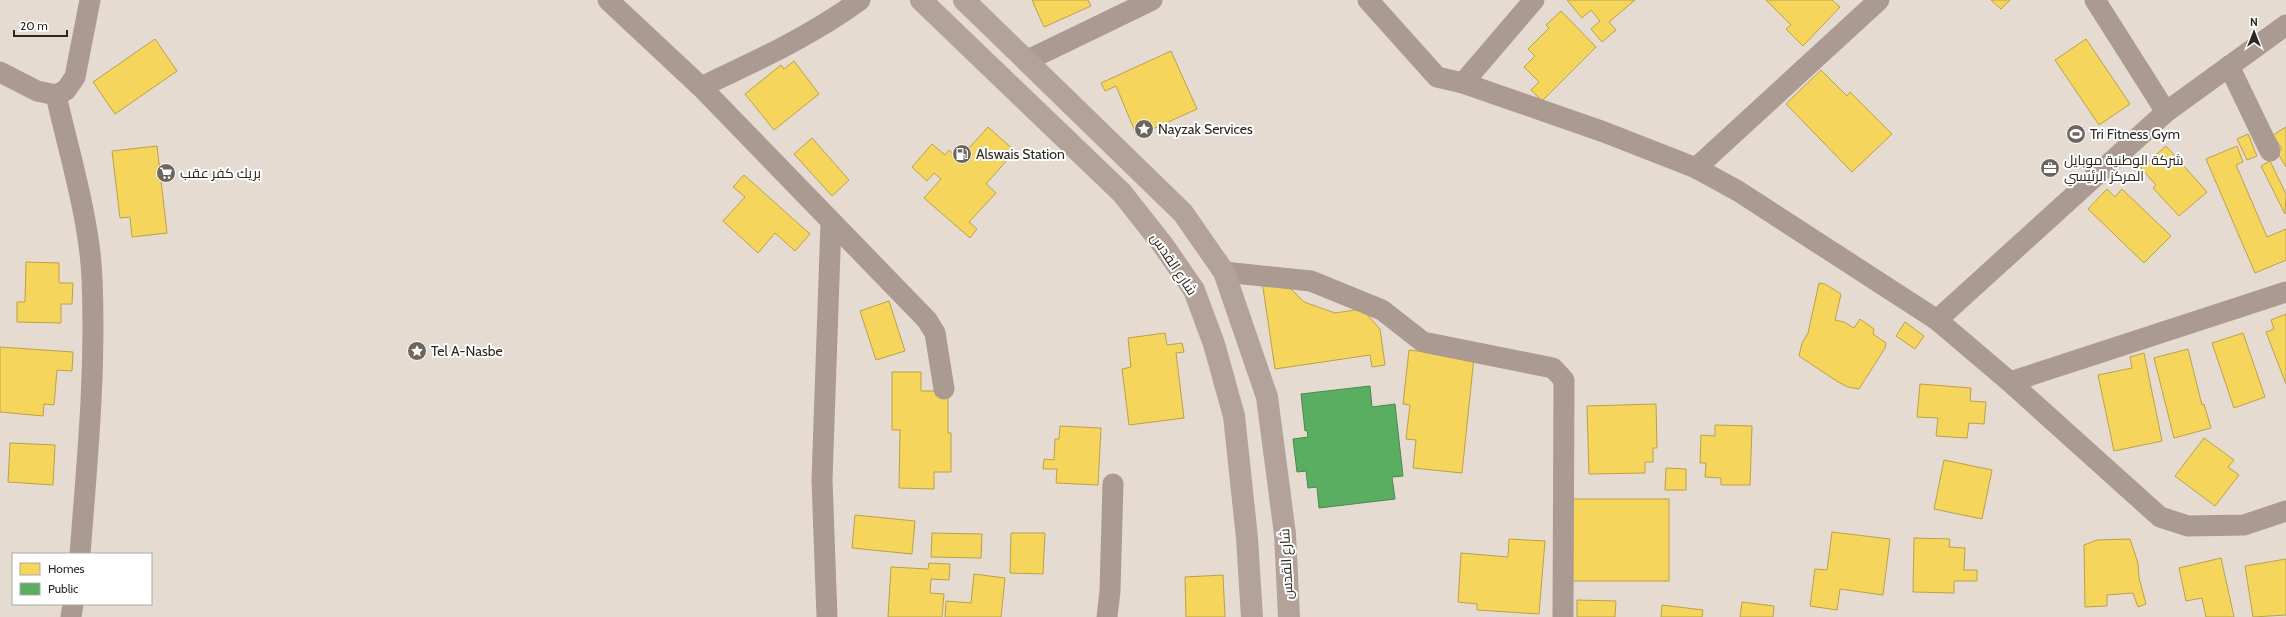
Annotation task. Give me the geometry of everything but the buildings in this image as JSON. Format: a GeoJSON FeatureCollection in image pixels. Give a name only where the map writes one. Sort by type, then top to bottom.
{"type":"FeatureCollection","features":[{"type":"Feature","properties":{"kind":"main road","name":"شارع القدس"},"geometry":{"type":"LineString","coordinates":[[921,0],[1122,193],[1163,245],[1194,290],[1214,344],[1234,416],[1247,538],[1252,617]]}},
{"type":"Feature","properties":{"kind":"main road","name":"شارع القدس"},"geometry":{"type":"LineString","coordinates":[[964,0],[1182,213],[1224,272],[1267,397],[1285,534],[1289,617]]}},
{"type":"Feature","properties":{"kind":"street"},"geometry":{"type":"LineString","coordinates":[[0,72],[38,91],[56,95],[66,90],[75,77],[90,0]]}},
{"type":"Feature","properties":{"kind":"street"},"geometry":{"type":"LineString","coordinates":[[608,0],[701,87],[927,320],[935,333],[944,389]]}},
{"type":"Feature","properties":{"kind":"street"},"geometry":{"type":"LineString","coordinates":[[701,87],[830,22],[860,0]]}},
{"type":"Feature","properties":{"kind":"street"},"geometry":{"type":"LineString","coordinates":[[1026,61],[1152,0]]}},
{"type":"Feature","properties":{"kind":"street"},"geometry":{"type":"LineString","coordinates":[[1368,0],[1438,77],[1463,83],[1604,132],[1696,168],[1738,191],[1937,320],[2010,382],[2160,517],[2188,526],[2244,525],[2286,511]]}},
{"type":"Feature","properties":{"kind":"street"},"geometry":{"type":"LineString","coordinates":[[1463,83],[1534,0]]}},
{"type":"Feature","properties":{"kind":"street"},"geometry":{"type":"LineString","coordinates":[[1696,168],[1879,0]]}},
{"type":"Feature","properties":{"kind":"street"},"geometry":{"type":"LineString","coordinates":[[2095,0],[2166,112]]}},
{"type":"Feature","properties":{"kind":"street"},"geometry":{"type":"LineString","coordinates":[[1937,320],[2166,112],[2286,25]]}},
{"type":"Feature","properties":{"kind":"street"},"geometry":{"type":"LineString","coordinates":[[2229,66],[2270,151]]}},
{"type":"Feature","properties":{"kind":"street"},"geometry":{"type":"LineString","coordinates":[[56,95],[82,210],[92,278],[92,387],[80,553]]}},
{"type":"Feature","properties":{"kind":"street"},"geometry":{"type":"LineString","coordinates":[[827,617],[822,480],[832,222]]}},
{"type":"Feature","properties":{"kind":"street"},"geometry":{"type":"LineString","coordinates":[[1224,272],[1311,282],[1382,310],[1424,342],[1553,368],[1564,380],[1563,617]]}},
{"type":"Feature","properties":{"kind":"street"},"geometry":{"type":"LineString","coordinates":[[2010,382],[2286,292]]}},
{"type":"Feature","properties":{"kind":"street"},"geometry":{"type":"LineString","coordinates":[[1107,617],[1110,591],[1113,484]]}},
{"type":"Feature","properties":{"kind":"street"},"geometry":{"type":"LineString","coordinates":[[71,617],[73,605]]}},
{"type":"Feature","properties":{"kind":"place","name":"Nayzak Services"},"geometry":{"type":"Point","coordinates":[1144,129]}},
{"type":"Feature","properties":{"kind":"place","name":"Tri Fitness Gym"},"geometry":{"type":"Point","coordinates":[2076,134]}},
{"type":"Feature","properties":{"kind":"place","name":"Alswais Station"},"geometry":{"type":"Point","coordinates":[962,154]}},
{"type":"Feature","properties":{"kind":"place","name":"شركة الوطنية موبايل المركز الرئيسي"},"geometry":{"type":"Point","coordinates":[2050,168]}},
{"type":"Feature","properties":{"kind":"place","name":"بريك كفر عقب"},"geometry":{"type":"Point","coordinates":[166,173]}},
{"type":"Feature","properties":{"kind":"place","name":"Tel A-Nasbe"},"geometry":{"type":"Point","coordinates":[417,351]}}]}
